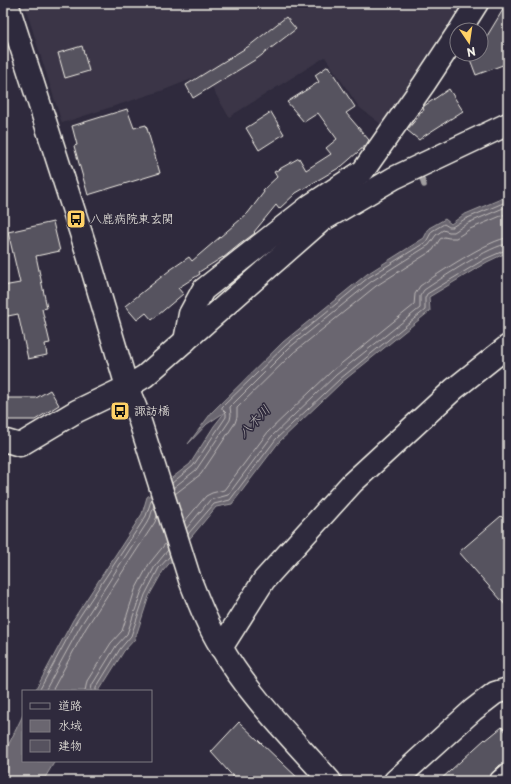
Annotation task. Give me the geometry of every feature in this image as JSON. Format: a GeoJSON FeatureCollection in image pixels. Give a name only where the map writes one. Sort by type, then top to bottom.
{"type":"FeatureCollection","features":[{"type":"Feature","properties":{"kind":"street"},"geometry":{"type":"LineString","coordinates":[[8,3],[88,255],[127,387],[136,409],[199,605],[218,643],[254,694],[330,781]]}},
{"type":"Feature","properties":{"kind":"street"},"geometry":{"type":"LineString","coordinates":[[465,22],[477,3]]}},
{"type":"Feature","properties":{"kind":"street"},"geometry":{"type":"LineString","coordinates":[[185,340],[190,314],[203,290],[312,205],[363,171],[449,46]]}},
{"type":"Feature","properties":{"kind":"street"},"geometry":{"type":"LineString","coordinates":[[3,440],[20,446],[77,412],[146,376],[320,221],[394,178],[508,124]]}},
{"type":"Feature","properties":{"kind":"street"},"geometry":{"type":"LineString","coordinates":[[218,643],[264,580],[352,483],[454,389],[508,346]]}},
{"type":"Feature","properties":{"kind":"street"},"geometry":{"type":"LineString","coordinates":[[395,781],[473,710],[495,693],[508,689]]}},
{"type":"Feature","properties":{"kind":"street"},"geometry":{"type":"LineString","coordinates":[[502,781],[508,775]]}},
{"type":"Feature","properties":{"kind":"shaded area"},"geometry":{"type":"Polygon","coordinates":[[[24,3],[462,3],[382,125],[359,107],[325,57],[229,117],[204,74],[164,90],[62,123],[24,3]]]}},
{"type":"Feature","properties":{"kind":"water","name":"八木川"},"geometry":{"type":"Polygon","coordinates":[[[508,196],[508,252],[487,262],[429,297],[430,311],[342,382],[279,442],[232,504],[216,507],[163,571],[149,596],[135,639],[124,651],[100,690],[36,690],[73,620],[142,514],[147,497],[190,464],[214,426],[225,412],[207,424],[188,444],[212,412],[283,342],[367,274],[424,238],[429,228],[445,219],[451,224],[463,215],[508,196]]]}},
{"type":"Feature","properties":{"kind":"water"},"geometry":{"type":"Polygon","coordinates":[[[22,717],[22,762],[54,762],[43,781],[3,781],[3,756],[22,717]]]}},
{"type":"Feature","properties":{"kind":"building"},"geometry":{"type":"Polygon","coordinates":[[[508,3],[508,63],[476,75],[471,62],[489,62],[489,33],[508,3]]]}},
{"type":"Feature","properties":{"kind":"building"},"geometry":{"type":"Polygon","coordinates":[[[286,17],[296,29],[258,58],[193,98],[186,85],[249,46],[286,17]]]}},
{"type":"Feature","properties":{"kind":"building"},"geometry":{"type":"Polygon","coordinates":[[[82,46],[89,71],[65,78],[58,53],[82,46]]]}},
{"type":"Feature","properties":{"kind":"building"},"geometry":{"type":"Polygon","coordinates":[[[328,66],[355,107],[346,113],[369,140],[366,145],[342,166],[296,193],[279,209],[276,205],[254,232],[255,233],[223,258],[199,272],[200,274],[178,288],[183,294],[152,320],[146,313],[137,320],[125,306],[170,270],[189,257],[192,261],[248,213],[264,192],[263,190],[277,177],[274,172],[299,158],[306,170],[331,154],[326,148],[337,139],[318,113],[304,122],[287,102],[319,82],[315,75],[328,66]]]}},
{"type":"Feature","properties":{"kind":"building"},"geometry":{"type":"Polygon","coordinates":[[[449,89],[463,111],[419,140],[407,130],[419,116],[419,113],[424,110],[424,106],[449,89]]]}},
{"type":"Feature","properties":{"kind":"building"},"geometry":{"type":"Polygon","coordinates":[[[127,109],[134,128],[146,125],[160,173],[88,195],[74,146],[77,145],[72,126],[127,109]]]}},
{"type":"Feature","properties":{"kind":"building"},"geometry":{"type":"Polygon","coordinates":[[[271,112],[284,134],[259,150],[246,128],[271,112]]]}},
{"type":"Feature","properties":{"kind":"building"},"geometry":{"type":"Polygon","coordinates":[[[53,222],[60,251],[36,256],[47,308],[42,309],[50,343],[45,344],[47,355],[28,359],[18,314],[3,317],[3,286],[20,283],[8,232],[53,222]]]}},
{"type":"Feature","properties":{"kind":"building"},"geometry":{"type":"Polygon","coordinates":[[[50,390],[59,405],[35,420],[3,420],[3,398],[36,398],[50,390]]]}},
{"type":"Feature","properties":{"kind":"building"},"geometry":{"type":"Polygon","coordinates":[[[501,516],[508,524],[508,608],[459,552],[501,516]]]}},
{"type":"Feature","properties":{"kind":"building"},"geometry":{"type":"Polygon","coordinates":[[[239,722],[301,781],[237,781],[211,752],[239,722]]]}},
{"type":"Feature","properties":{"kind":"building"},"geometry":{"type":"Polygon","coordinates":[[[502,727],[508,734],[508,763],[500,765],[493,772],[488,781],[439,781],[485,739],[486,740],[502,727]]]}},
{"type":"Feature","properties":{"kind":"waterway"},"geometry":{"type":"LineString","coordinates":[[422,179],[424,185]]}},
{"type":"Feature","properties":{"kind":"place","name":"八鹿病院東玄関"},"geometry":{"type":"Point","coordinates":[76,219]}},
{"type":"Feature","properties":{"kind":"place","name":"諏訪橋"},"geometry":{"type":"Point","coordinates":[120,411]}}]}
